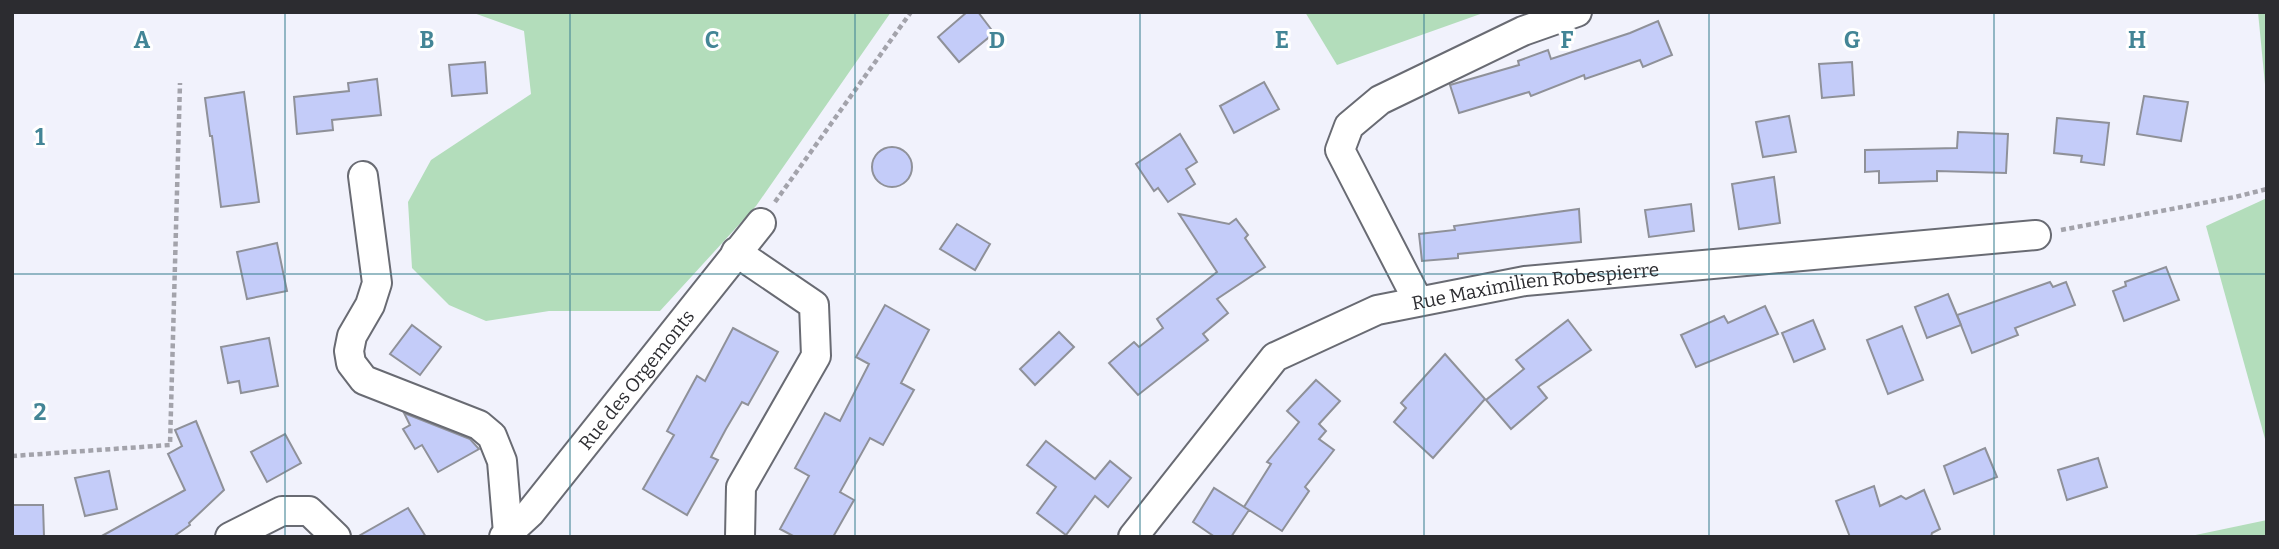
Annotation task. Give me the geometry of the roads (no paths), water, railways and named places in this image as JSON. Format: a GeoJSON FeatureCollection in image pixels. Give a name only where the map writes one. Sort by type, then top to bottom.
{"type":"FeatureCollection","features":[{"type":"Feature","properties":{"kind":"street"},"geometry":{"type":"LineString","coordinates":[[1418,302],[1340,150],[1349,125],[1380,100],[1523,31],[1577,12]]}},
{"type":"Feature","properties":{"kind":"street","name":"Rue des Orgemonts"},"geometry":{"type":"LineString","coordinates":[[363,176],[377,283],[370,305],[352,336],[349,351],[351,363],[364,380],[479,425],[492,436],[502,461],[506,535]]}},
{"type":"Feature","properties":{"kind":"street","name":"Rue des Orgemonts"},"geometry":{"type":"LineString","coordinates":[[506,535],[530,513],[761,223]]}},
{"type":"Feature","properties":{"kind":"street","name":"Rue Maximilien Robespierre"},"geometry":{"type":"LineString","coordinates":[[1133,537],[1275,358],[1377,310],[1525,281],[2036,235]]}},
{"type":"Feature","properties":{"kind":"street"},"geometry":{"type":"LineString","coordinates":[[736,252],[814,305],[816,356],[741,487],[740,537]]}},
{"type":"Feature","properties":{"kind":"street"},"geometry":{"type":"LineString","coordinates":[[230,537],[282,511],[309,511],[336,537]]}}]}
